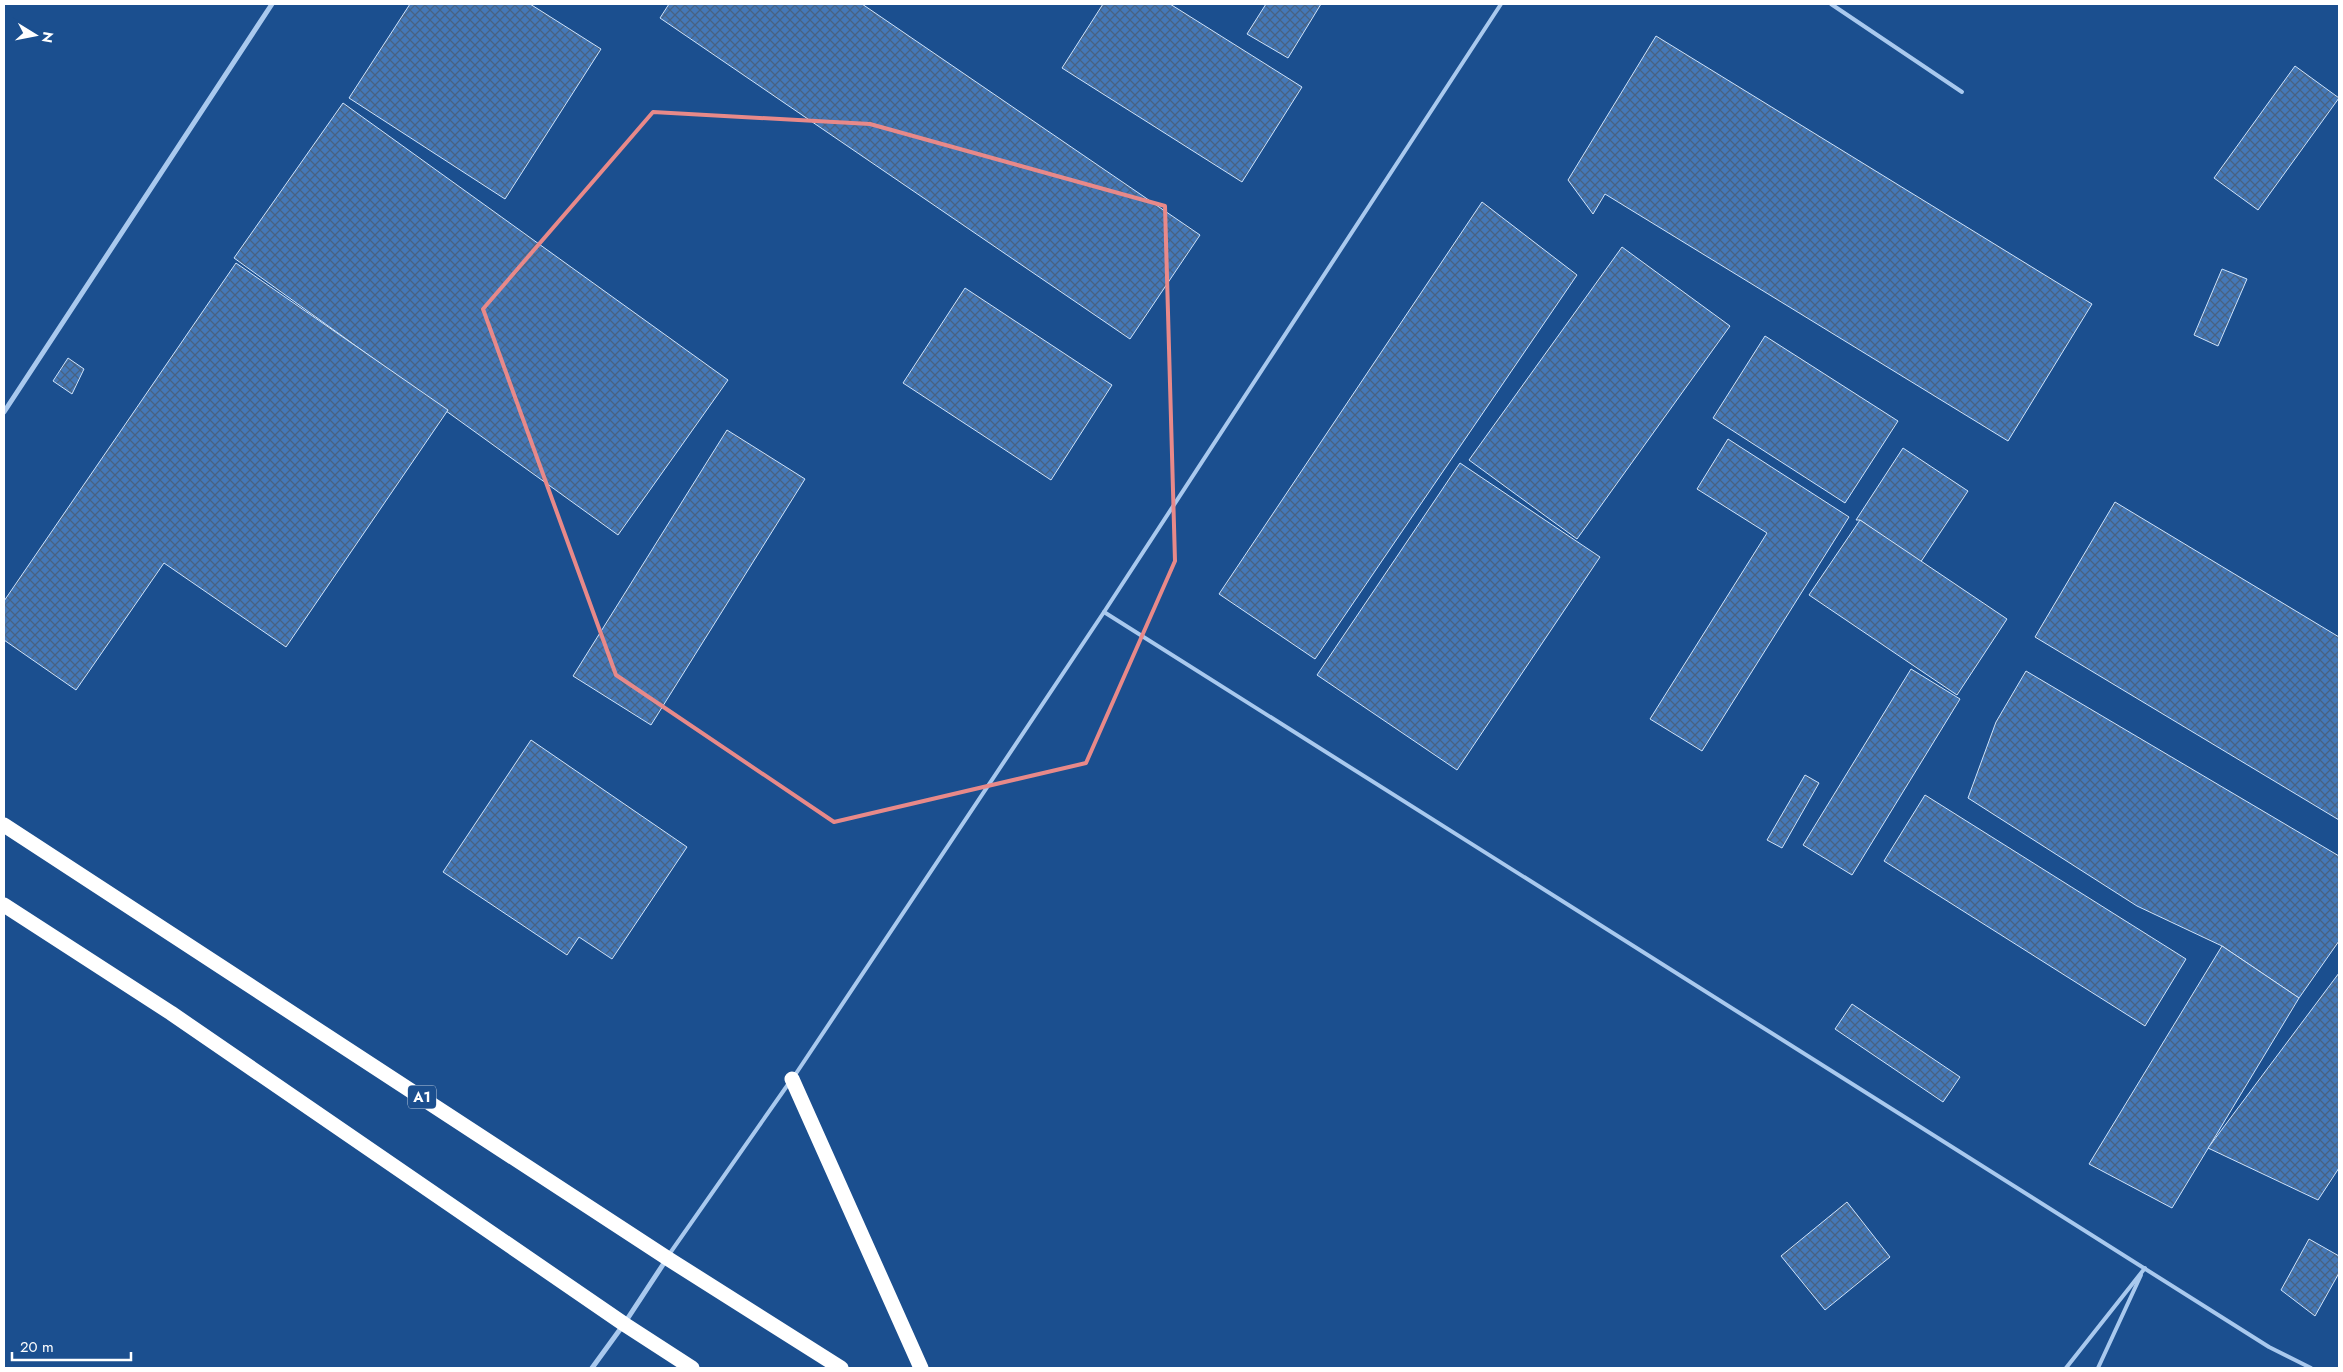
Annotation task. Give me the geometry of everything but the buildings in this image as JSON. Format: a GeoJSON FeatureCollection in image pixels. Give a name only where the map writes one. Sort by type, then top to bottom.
{"type":"FeatureCollection","features":[{"type":"Feature","properties":{"kind":"highway","name":"A1"},"geometry":{"type":"LineString","coordinates":[[4,825],[667,1258],[841,1368]]}},
{"type":"Feature","properties":{"kind":"highway"},"geometry":{"type":"LineString","coordinates":[[4,904],[171,1013],[624,1324],[692,1368]]}},
{"type":"Feature","properties":{"kind":"highway"},"geometry":{"type":"LineString","coordinates":[[792,1079],[921,1368]]}},
{"type":"Feature","properties":{"kind":"street"},"geometry":{"type":"LineString","coordinates":[[4,412],[272,4]]}},
{"type":"Feature","properties":{"kind":"street"},"geometry":{"type":"LineString","coordinates":[[592,1368],[624,1324],[667,1258]]}},
{"type":"Feature","properties":{"kind":"lane"},"geometry":{"type":"LineString","coordinates":[[667,1258],[792,1079],[1104,612],[1501,4]]}},
{"type":"Feature","properties":{"kind":"lane"},"geometry":{"type":"LineString","coordinates":[[1831,4],[1962,92]]}},
{"type":"Feature","properties":{"kind":"lane"},"geometry":{"type":"LineString","coordinates":[[1104,612],[2269,1347],[2311,1368]]}},
{"type":"Feature","properties":{"kind":"lane"},"geometry":{"type":"LineString","coordinates":[[2066,1368],[2144,1268]]}},
{"type":"Feature","properties":{"kind":"lane"},"geometry":{"type":"LineString","coordinates":[[2098,1368],[2144,1268]]}},
{"type":"Feature","properties":{"kind":"highlighted area"},"geometry":{"type":"Polygon","coordinates":[[[653,112],[870,124],[1165,206],[1175,561],[1086,763],[834,822],[616,675],[483,309],[653,112]]]}}]}
